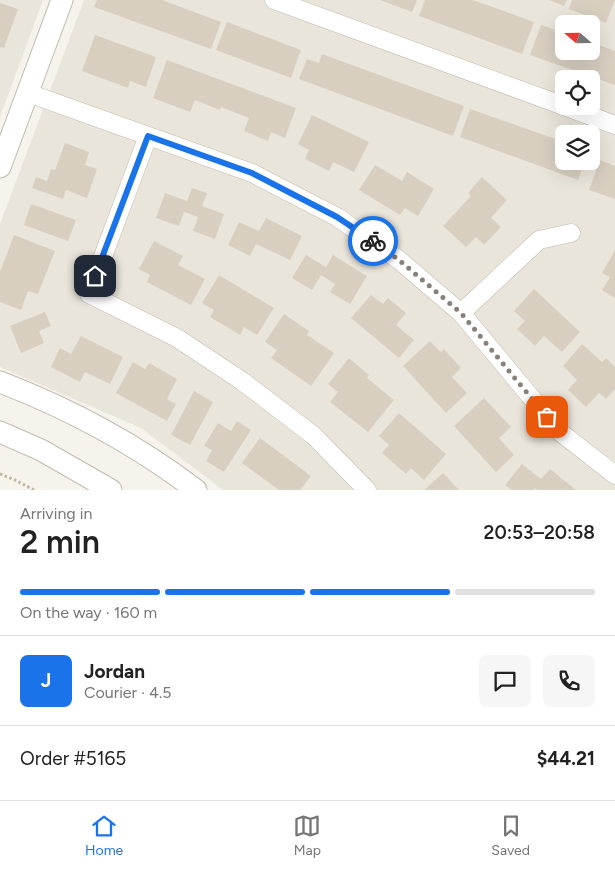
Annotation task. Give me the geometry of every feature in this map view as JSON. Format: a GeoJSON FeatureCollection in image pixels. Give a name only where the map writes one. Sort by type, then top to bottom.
{"type":"FeatureCollection","features":[{"type":"Feature","properties":{"kind":"street"},"geometry":{"type":"LineString","coordinates":[[0,167],[62,0]]}},
{"type":"Feature","properties":{"kind":"street"},"geometry":{"type":"LineString","coordinates":[[274,0],[555,103]]}},
{"type":"Feature","properties":{"kind":"street"},"geometry":{"type":"LineString","coordinates":[[28,93],[252,173],[337,217],[399,260],[461,313],[560,432],[615,475]]}},
{"type":"Feature","properties":{"kind":"street"},"geometry":{"type":"LineString","coordinates":[[588,115],[615,125]]}},
{"type":"Feature","properties":{"kind":"street"},"geometry":{"type":"LineString","coordinates":[[148,136],[89,294],[177,338],[242,381],[314,436],[368,490]]}},
{"type":"Feature","properties":{"kind":"street"},"geometry":{"type":"LineString","coordinates":[[461,313],[539,240],[571,233]]}},
{"type":"Feature","properties":{"kind":"street"},"geometry":{"type":"LineString","coordinates":[[0,382],[75,415],[116,437],[174,473],[196,490]]}},
{"type":"Feature","properties":{"kind":"street"},"geometry":{"type":"LineString","coordinates":[[0,432],[41,450],[111,490]]}},
{"type":"Feature","properties":{"kind":"path"},"geometry":{"type":"LineString","coordinates":[[0,474],[34,490]]}},
{"type":"Feature","properties":{"kind":"shaded area"},"geometry":{"type":"Polygon","coordinates":[[[0,0],[43,0],[0,117],[0,0]]]}},
{"type":"Feature","properties":{"kind":"shaded area"},"geometry":{"type":"Polygon","coordinates":[[[84,0],[615,0],[615,490],[223,490],[141,428],[0,367],[0,224],[84,0]]]}},
{"type":"Feature","properties":{"kind":"building"},"geometry":{"type":"Polygon","coordinates":[[[97,0],[162,0],[221,22],[211,49],[94,7],[97,0]]]}},
{"type":"Feature","properties":{"kind":"building"},"geometry":{"type":"Polygon","coordinates":[[[380,0],[417,0],[412,12],[380,0]]]}},
{"type":"Feature","properties":{"kind":"building"},"geometry":{"type":"Polygon","coordinates":[[[425,0],[473,0],[534,22],[522,54],[419,16],[425,0]]]}},
{"type":"Feature","properties":{"kind":"building"},"geometry":{"type":"Polygon","coordinates":[[[549,0],[567,0],[564,6],[549,0]]]}},
{"type":"Feature","properties":{"kind":"building"},"geometry":{"type":"Polygon","coordinates":[[[572,0],[615,0],[606,23],[600,21],[600,15],[585,15],[569,9],[572,0]]]}},
{"type":"Feature","properties":{"kind":"building"},"geometry":{"type":"Polygon","coordinates":[[[0,3],[18,9],[4,48],[0,47],[0,3]]]}},
{"type":"Feature","properties":{"kind":"building"},"geometry":{"type":"Polygon","coordinates":[[[227,22],[301,50],[291,78],[216,50],[227,22]]]}},
{"type":"Feature","properties":{"kind":"building"},"geometry":{"type":"Polygon","coordinates":[[[541,25],[555,30],[555,60],[600,60],[600,45],[615,51],[615,85],[600,80],[600,70],[572,70],[530,55],[541,25]]]}},
{"type":"Feature","properties":{"kind":"building"},"geometry":{"type":"Polygon","coordinates":[[[95,35],[156,57],[146,87],[130,81],[128,88],[82,71],[95,35]]]}},
{"type":"Feature","properties":{"kind":"building"},"geometry":{"type":"Polygon","coordinates":[[[322,54],[464,106],[453,136],[299,79],[307,59],[319,63],[322,54]]]}},
{"type":"Feature","properties":{"kind":"building"},"geometry":{"type":"Polygon","coordinates":[[[167,60],[296,108],[285,138],[271,132],[268,141],[244,131],[249,118],[221,107],[220,110],[195,100],[190,112],[153,98],[167,60]]]}},
{"type":"Feature","properties":{"kind":"building"},"geometry":{"type":"Polygon","coordinates":[[[470,109],[555,139],[555,170],[582,170],[578,180],[460,137],[470,109]]]}},
{"type":"Feature","properties":{"kind":"building"},"geometry":{"type":"Polygon","coordinates":[[[312,115],[369,142],[354,172],[333,162],[329,171],[305,159],[309,150],[298,144],[312,115]]]}},
{"type":"Feature","properties":{"kind":"building"},"geometry":{"type":"Polygon","coordinates":[[[65,143],[89,152],[85,165],[97,169],[87,198],[66,190],[63,199],[32,188],[36,177],[47,181],[51,169],[55,170],[65,143]]]}},
{"type":"Feature","properties":{"kind":"building"},"geometry":{"type":"Polygon","coordinates":[[[600,160],[615,166],[615,199],[589,190],[596,170],[600,170],[600,160]]]}},
{"type":"Feature","properties":{"kind":"building"},"geometry":{"type":"Polygon","coordinates":[[[375,165],[402,181],[407,172],[434,189],[418,216],[405,208],[400,215],[359,190],[375,165]]]}},
{"type":"Feature","properties":{"kind":"building"},"geometry":{"type":"Polygon","coordinates":[[[482,177],[507,200],[491,218],[501,227],[484,245],[476,237],[466,247],[443,226],[471,196],[468,193],[482,177]]]}},
{"type":"Feature","properties":{"kind":"building"},"geometry":{"type":"Polygon","coordinates":[[[192,188],[207,193],[202,206],[224,214],[215,239],[193,231],[198,217],[184,212],[179,226],[156,218],[165,193],[187,201],[192,188]]]}},
{"type":"Feature","properties":{"kind":"building"},"geometry":{"type":"Polygon","coordinates":[[[31,204],[76,220],[68,241],[24,225],[31,204]]]}},
{"type":"Feature","properties":{"kind":"building"},"geometry":{"type":"Polygon","coordinates":[[[266,218],[302,236],[290,260],[256,244],[250,256],[228,245],[239,222],[259,231],[266,218]]]}},
{"type":"Feature","properties":{"kind":"building"},"geometry":{"type":"Polygon","coordinates":[[[14,235],[55,251],[38,294],[28,291],[21,310],[0,302],[0,272],[14,235]]]}},
{"type":"Feature","properties":{"kind":"building"},"geometry":{"type":"Polygon","coordinates":[[[154,241],[183,256],[178,265],[205,279],[191,305],[147,282],[150,275],[139,269],[154,241]]]}},
{"type":"Feature","properties":{"kind":"building"},"geometry":{"type":"Polygon","coordinates":[[[615,250],[615,298],[602,290],[610,277],[602,273],[615,250]]]}},
{"type":"Feature","properties":{"kind":"building"},"geometry":{"type":"Polygon","coordinates":[[[306,255],[326,267],[333,255],[367,276],[350,304],[330,292],[335,284],[321,275],[312,290],[292,278],[306,255]]]}},
{"type":"Feature","properties":{"kind":"building"},"geometry":{"type":"Polygon","coordinates":[[[219,275],[274,308],[257,335],[244,327],[240,335],[210,317],[214,310],[202,303],[219,275]]]}},
{"type":"Feature","properties":{"kind":"building"},"geometry":{"type":"Polygon","coordinates":[[[534,289],[580,332],[562,352],[544,336],[535,346],[517,329],[525,321],[514,311],[534,289]]]}},
{"type":"Feature","properties":{"kind":"building"},"geometry":{"type":"Polygon","coordinates":[[[371,295],[383,304],[388,298],[406,313],[396,325],[414,340],[399,358],[351,318],[371,295]]]}},
{"type":"Feature","properties":{"kind":"building"},"geometry":{"type":"Polygon","coordinates":[[[45,312],[51,326],[39,331],[44,343],[21,353],[10,326],[45,312]]]}},
{"type":"Feature","properties":{"kind":"building"},"geometry":{"type":"Polygon","coordinates":[[[284,314],[309,331],[307,335],[334,353],[311,386],[271,358],[277,350],[265,342],[284,314]]]}},
{"type":"Feature","properties":{"kind":"building"},"geometry":{"type":"Polygon","coordinates":[[[81,336],[123,357],[110,384],[85,372],[80,382],[51,367],[60,348],[71,354],[81,336]]]}},
{"type":"Feature","properties":{"kind":"building"},"geometry":{"type":"Polygon","coordinates":[[[430,341],[441,352],[444,349],[461,368],[452,377],[467,393],[446,413],[403,366],[430,341]]]}},
{"type":"Feature","properties":{"kind":"building"},"geometry":{"type":"Polygon","coordinates":[[[582,344],[602,362],[606,358],[615,367],[615,389],[606,399],[599,393],[586,407],[568,390],[577,380],[563,366],[582,344]]]}},
{"type":"Feature","properties":{"kind":"building"},"geometry":{"type":"Polygon","coordinates":[[[349,358],[369,375],[367,378],[394,400],[368,432],[330,402],[338,392],[328,384],[349,358]]]}},
{"type":"Feature","properties":{"kind":"building"},"geometry":{"type":"Polygon","coordinates":[[[133,362],[145,369],[149,363],[177,379],[167,399],[176,404],[167,421],[116,393],[133,362]]]}},
{"type":"Feature","properties":{"kind":"building"},"geometry":{"type":"Polygon","coordinates":[[[194,391],[213,402],[190,445],[171,435],[194,391]]]}},
{"type":"Feature","properties":{"kind":"building"},"geometry":{"type":"Polygon","coordinates":[[[484,398],[511,427],[499,438],[514,455],[496,472],[454,426],[484,398]]]}},
{"type":"Feature","properties":{"kind":"building"},"geometry":{"type":"Polygon","coordinates":[[[399,413],[446,454],[424,480],[411,468],[406,474],[382,453],[389,445],[379,436],[399,413]]]}},
{"type":"Feature","properties":{"kind":"building"},"geometry":{"type":"Polygon","coordinates":[[[237,421],[251,430],[224,472],[206,461],[212,450],[204,446],[218,423],[231,431],[237,421]]]}},
{"type":"Feature","properties":{"kind":"building"},"geometry":{"type":"Polygon","coordinates":[[[260,438],[311,476],[300,490],[279,490],[242,463],[260,438]]]}},
{"type":"Feature","properties":{"kind":"building"},"geometry":{"type":"Polygon","coordinates":[[[522,464],[541,479],[550,469],[576,490],[538,490],[535,488],[533,490],[512,490],[505,485],[522,464]]]}},
{"type":"Feature","properties":{"kind":"building"},"geometry":{"type":"Polygon","coordinates":[[[443,473],[459,490],[424,490],[443,473]]]}},
{"type":"Feature","properties":{"kind":"way so far"},"geometry":{"type":"LineString","coordinates":[[373,241],[399,260],[461,313],[547,417]]}},
{"type":"Feature","properties":{"kind":"route"},"geometry":{"type":"LineString","coordinates":[[95,276],[148,136],[252,173],[337,217],[373,241]]}}]}
